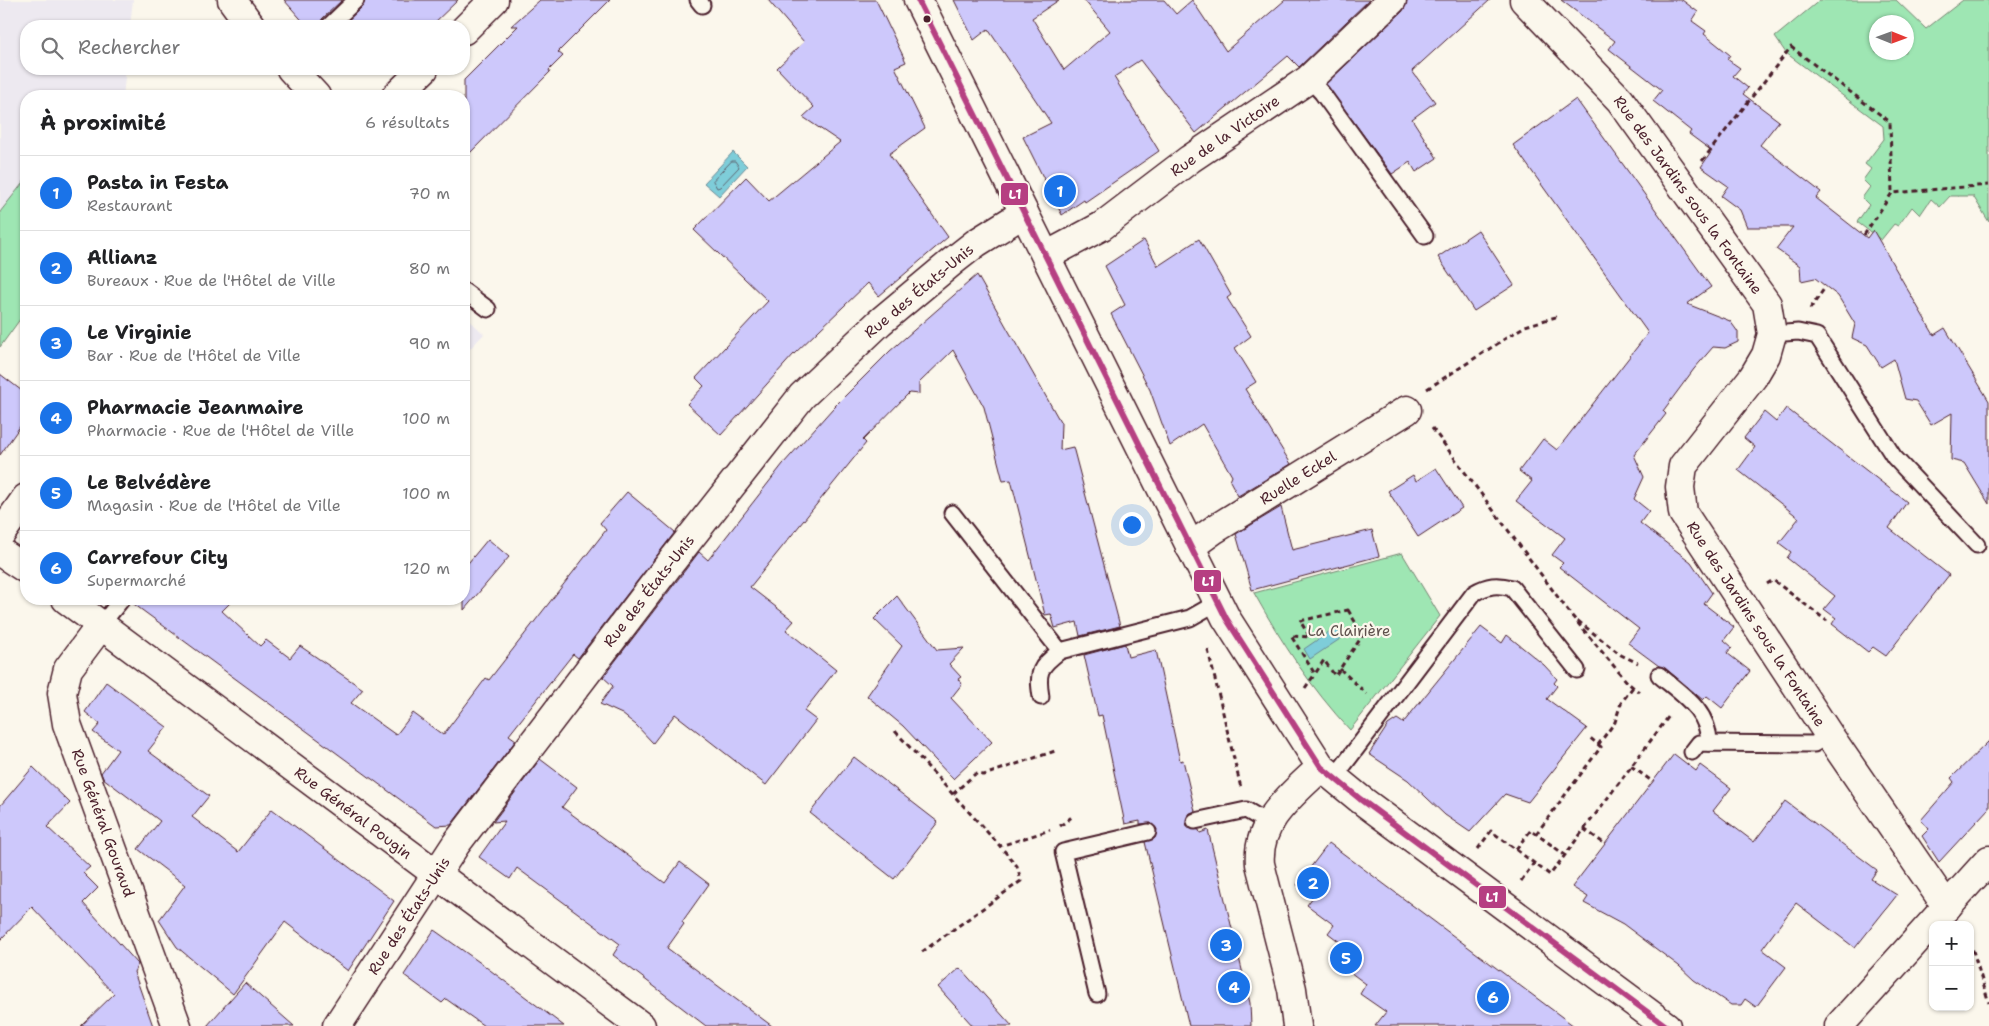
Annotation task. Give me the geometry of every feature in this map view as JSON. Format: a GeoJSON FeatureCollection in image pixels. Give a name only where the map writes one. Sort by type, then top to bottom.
{"type":"FeatureCollection","features":[{"type":"Feature","properties":{"kind":"street"},"geometry":{"type":"LineString","coordinates":[[232,0],[247,20]]}},
{"type":"Feature","properties":{"kind":"street"},"geometry":{"type":"LineString","coordinates":[[470,24],[494,0]]}},
{"type":"Feature","properties":{"kind":"street"},"geometry":{"type":"LineString","coordinates":[[918,0],[1226,618],[1328,772],[1666,1026]]}},
{"type":"Feature","properties":{"kind":"street","name":"Rue de la Victoire"},"geometry":{"type":"LineString","coordinates":[[1046,256],[1102,226],[1190,159],[1309,79],[1392,0]]}},
{"type":"Feature","properties":{"kind":"street","name":"Rue des Jardins sous la Fontaine"},"geometry":{"type":"LineString","coordinates":[[1524,0],[1620,100],[1767,304],[1772,334],[1766,355],[1753,377],[1683,466],[1680,487],[1683,513],[1829,735],[1947,907]]}},
{"type":"Feature","properties":{"kind":"street"},"geometry":{"type":"LineString","coordinates":[[297,75],[310,90]]}},
{"type":"Feature","properties":{"kind":"street"},"geometry":{"type":"LineString","coordinates":[[402,90],[418,75]]}},
{"type":"Feature","properties":{"kind":"street","name":"Rue des États-Unis"},"geometry":{"type":"LineString","coordinates":[[337,1026],[456,844],[668,566],[802,396],[880,322],[953,261],[976,243],[1024,213]]}},
{"type":"Feature","properties":{"kind":"street","name":"Ruelle Eckel"},"geometry":{"type":"LineString","coordinates":[[1190,547],[1215,529],[1407,410]]}},
{"type":"Feature","properties":{"kind":"street"},"geometry":{"type":"LineString","coordinates":[[0,535],[20,507]]}},
{"type":"Feature","properties":{"kind":"street"},"geometry":{"type":"LineString","coordinates":[[0,552],[20,566]]}},
{"type":"Feature","properties":{"kind":"street","name":"Rue Général Pougin"},"geometry":{"type":"LineString","coordinates":[[74,605],[641,1026]]}},
{"type":"Feature","properties":{"kind":"street","name":"Rue Général Gouraud"},"geometry":{"type":"LineString","coordinates":[[101,625],[68,669],[62,693],[67,724],[177,1026]]}},
{"type":"Feature","properties":{"kind":"street"},"geometry":{"type":"LineString","coordinates":[[1297,1026],[1292,989],[1260,864],[1257,817],[1328,772]]}},
{"type":"Feature","properties":{"kind":"street"},"geometry":{"type":"LineString","coordinates":[[1839,1026],[1989,860]]}},
{"type":"Feature","properties":{"kind":"lane"},"geometry":{"type":"LineString","coordinates":[[335,20],[356,0]]}},
{"type":"Feature","properties":{"kind":"lane"},"geometry":{"type":"LineString","coordinates":[[1309,79],[1322,93],[1425,236]]}},
{"type":"Feature","properties":{"kind":"lane"},"geometry":{"type":"LineString","coordinates":[[470,296],[488,309]]}},
{"type":"Feature","properties":{"kind":"lane"},"geometry":{"type":"LineString","coordinates":[[1772,334],[1798,332],[1818,336],[1894,457],[1977,545]]}},
{"type":"Feature","properties":{"kind":"lane"},"geometry":{"type":"LineString","coordinates":[[952,513],[1060,651]]}},
{"type":"Feature","properties":{"kind":"lane"},"geometry":{"type":"LineString","coordinates":[[1328,772],[1384,710],[1474,593],[1485,587],[1498,585],[1512,588],[1577,670]]}},
{"type":"Feature","properties":{"kind":"lane"},"geometry":{"type":"LineString","coordinates":[[1041,697],[1039,671],[1046,662],[1060,651],[1190,618],[1218,602]]}},
{"type":"Feature","properties":{"kind":"lane"},"geometry":{"type":"LineString","coordinates":[[101,625],[117,605]]}},
{"type":"Feature","properties":{"kind":"lane"},"geometry":{"type":"LineString","coordinates":[[1658,675],[1700,710],[1709,729],[1709,743]]}},
{"type":"Feature","properties":{"kind":"lane"},"geometry":{"type":"LineString","coordinates":[[1692,752],[1699,742],[1814,744],[1829,735]]}},
{"type":"Feature","properties":{"kind":"lane"},"geometry":{"type":"LineString","coordinates":[[1195,821],[1257,817]]}},
{"type":"Feature","properties":{"kind":"lane"},"geometry":{"type":"LineString","coordinates":[[1097,994],[1063,852],[1148,832]]}},
{"type":"Feature","properties":{"kind":"path"},"geometry":{"type":"LineString","coordinates":[[1682,186],[1791,47],[1890,122],[1892,193],[1864,236]]}},
{"type":"Feature","properties":{"kind":"path"},"geometry":{"type":"LineString","coordinates":[[1892,193],[1989,185]]}},
{"type":"Feature","properties":{"kind":"path"},"geometry":{"type":"LineString","coordinates":[[1740,600],[1773,580],[1827,621]]}},
{"type":"Feature","properties":{"kind":"path"},"geometry":{"type":"LineString","coordinates":[[1348,610],[1363,636],[1340,669],[1335,676],[1324,660],[1315,674],[1291,636],[1310,637],[1300,621],[1348,610]]}},
{"type":"Feature","properties":{"kind":"path"},"geometry":{"type":"LineString","coordinates":[[1572,616],[1621,655],[1639,663]]}},
{"type":"Feature","properties":{"kind":"path"},"geometry":{"type":"LineString","coordinates":[[1190,618],[1206,638],[1257,817]]}},
{"type":"Feature","properties":{"kind":"path"},"geometry":{"type":"LineString","coordinates":[[1340,669],[1384,710]]}},
{"type":"Feature","properties":{"kind":"path"},"geometry":{"type":"LineString","coordinates":[[1598,745],[1615,722],[1621,703],[1635,684]]}},
{"type":"Feature","properties":{"kind":"path"},"geometry":{"type":"LineString","coordinates":[[895,731],[1017,866],[1021,881],[922,952]]}},
{"type":"Feature","properties":{"kind":"path"},"geometry":{"type":"LineString","coordinates":[[1536,834],[1601,747],[1588,736]]}},
{"type":"Feature","properties":{"kind":"path"},"geometry":{"type":"LineString","coordinates":[[953,794],[975,774],[984,775],[1055,751]]}},
{"type":"Feature","properties":{"kind":"path"},"geometry":{"type":"LineString","coordinates":[[1631,766],[1653,782]]}},
{"type":"Feature","properties":{"kind":"path"},"geometry":{"type":"LineString","coordinates":[[1000,846],[1058,828]]}},
{"type":"Feature","properties":{"kind":"path"},"geometry":{"type":"LineString","coordinates":[[1584,829],[1605,844]]}},
{"type":"Feature","properties":{"kind":"path"},"geometry":{"type":"LineString","coordinates":[[1516,850],[1531,830],[1565,855]]}},
{"type":"Feature","properties":{"kind":"path"},"geometry":{"type":"LineString","coordinates":[[1974,954],[1989,1004]]}},
{"type":"Feature","properties":{"kind":"shaded area"},"geometry":{"type":"Polygon","coordinates":[[[0,0],[133,0],[131,20],[20,20],[20,75],[125,75],[124,90],[20,90],[20,187],[0,212],[0,0]]]}},
{"type":"Feature","properties":{"kind":"shaded area"},"geometry":{"type":"Polygon","coordinates":[[[470,321],[484,334],[470,349],[470,321]]]}},
{"type":"Feature","properties":{"kind":"green space"},"geometry":{"type":"Polygon","coordinates":[[[1820,0],[1896,0],[1912,15],[1869,15],[1869,60],[1914,60],[1914,17],[1926,29],[1963,0],[1989,0],[1989,222],[1973,196],[1950,196],[1940,207],[1931,199],[1920,215],[1912,207],[1898,226],[1894,224],[1881,240],[1857,222],[1869,205],[1862,198],[1870,187],[1863,180],[1871,169],[1865,164],[1884,139],[1883,126],[1786,53],[1775,37],[1820,0]]]}},
{"type":"Feature","properties":{"kind":"green space"},"geometry":{"type":"Polygon","coordinates":[[[20,187],[20,319],[0,347],[0,212],[20,187]]]}},
{"type":"Feature","properties":{"kind":"green space","name":"La Clairière"},"geometry":{"type":"Polygon","coordinates":[[[1402,553],[1440,616],[1350,730],[1322,698],[1298,664],[1275,630],[1254,593],[1402,553]]]}},
{"type":"Feature","properties":{"kind":"water"},"geometry":{"type":"Polygon","coordinates":[[[733,152],[747,166],[719,196],[704,183],[733,152]]]}},
{"type":"Feature","properties":{"kind":"water"},"geometry":{"type":"Polygon","coordinates":[[[1336,627],[1343,637],[1310,659],[1304,649],[1336,627]]]}},
{"type":"Feature","properties":{"kind":"building"},"geometry":{"type":"Polygon","coordinates":[[[284,0],[342,0],[322,20],[302,20],[284,0]]]}},
{"type":"Feature","properties":{"kind":"building"},"geometry":{"type":"Polygon","coordinates":[[[365,0],[458,0],[437,20],[348,20],[362,7],[365,0]]]}},
{"type":"Feature","properties":{"kind":"building"},"geometry":{"type":"Polygon","coordinates":[[[540,0],[610,0],[558,52],[563,56],[549,70],[550,72],[470,153],[470,90],[464,90],[464,80],[518,26],[511,26],[540,0]]]}},
{"type":"Feature","properties":{"kind":"building"},"geometry":{"type":"Polygon","coordinates":[[[768,0],[876,0],[906,62],[895,67],[925,128],[889,154],[948,237],[879,296],[868,283],[794,354],[721,435],[687,404],[704,386],[696,378],[768,301],[694,230],[746,177],[769,201],[840,142],[803,117],[814,107],[777,68],[804,42],[768,0]]]}},
{"type":"Feature","properties":{"kind":"building"},"geometry":{"type":"Polygon","coordinates":[[[954,0],[1059,0],[1032,18],[1064,70],[1110,31],[1084,0],[1164,0],[1176,14],[1192,0],[1226,51],[1285,0],[1369,0],[1299,67],[1288,56],[1196,133],[1140,60],[1114,77],[1159,151],[1085,202],[1084,200],[1062,215],[1023,137],[1051,123],[988,29],[974,40],[954,0]]]}},
{"type":"Feature","properties":{"kind":"building"},"geometry":{"type":"Polygon","coordinates":[[[1407,0],[1490,0],[1412,71],[1435,102],[1412,119],[1437,158],[1416,172],[1410,162],[1392,174],[1326,84],[1403,11],[1407,0]]]}},
{"type":"Feature","properties":{"kind":"building"},"geometry":{"type":"Polygon","coordinates":[[[1561,0],[1682,0],[1698,12],[1692,21],[1706,31],[1704,34],[1730,55],[1727,59],[1740,68],[1733,76],[1748,88],[1743,94],[1779,121],[1760,145],[1821,192],[1816,198],[1867,238],[1873,230],[1934,335],[1945,328],[1989,401],[1989,504],[1964,463],[1951,460],[1952,413],[1931,425],[1916,401],[1905,399],[1894,359],[1881,367],[1867,345],[1852,338],[1855,324],[1838,296],[1815,278],[1801,281],[1800,266],[1776,249],[1793,227],[1747,227],[1740,210],[1721,196],[1728,186],[1701,167],[1712,151],[1689,134],[1691,131],[1653,101],[1662,90],[1609,49],[1615,41],[1561,0]]]}},
{"type":"Feature","properties":{"kind":"building"},"geometry":{"type":"Polygon","coordinates":[[[1576,99],[1711,287],[1687,304],[1730,321],[1738,332],[1738,342],[1725,348],[1713,347],[1694,369],[1663,411],[1666,414],[1634,455],[1644,477],[1634,499],[1649,511],[1640,523],[1691,562],[1712,593],[1704,604],[1734,627],[1724,640],[1732,647],[1727,653],[1750,671],[1722,708],[1707,696],[1703,700],[1665,668],[1659,666],[1628,643],[1639,629],[1559,567],[1563,563],[1552,555],[1565,538],[1516,501],[1532,481],[1519,471],[1543,439],[1557,450],[1648,333],[1513,145],[1576,99]]]}},
{"type":"Feature","properties":{"kind":"building"},"geometry":{"type":"Polygon","coordinates":[[[1478,230],[1514,285],[1474,311],[1438,257],[1478,230]]]}},
{"type":"Feature","properties":{"kind":"building"},"geometry":{"type":"Polygon","coordinates":[[[1199,239],[1231,295],[1227,298],[1251,336],[1235,348],[1256,382],[1245,389],[1291,464],[1238,496],[1230,481],[1232,476],[1202,424],[1170,446],[1150,390],[1111,314],[1125,305],[1105,266],[1144,240],[1158,266],[1199,239]]]}},
{"type":"Feature","properties":{"kind":"building"},"geometry":{"type":"Polygon","coordinates":[[[977,275],[1061,423],[1060,450],[1073,447],[1120,626],[1080,636],[1077,622],[1055,628],[1051,614],[1045,615],[1011,480],[1003,481],[984,407],[953,350],[919,383],[919,394],[909,393],[863,440],[866,443],[750,587],[794,621],[786,630],[836,670],[804,711],[816,720],[766,785],[675,714],[653,743],[636,725],[622,714],[600,704],[613,686],[603,677],[699,552],[708,560],[783,464],[833,408],[890,351],[977,275]]]}},
{"type":"Feature","properties":{"kind":"building"},"geometry":{"type":"Polygon","coordinates":[[[0,374],[20,389],[20,427],[0,455],[0,374]]]}},
{"type":"Feature","properties":{"kind":"building"},"geometry":{"type":"Polygon","coordinates":[[[1786,408],[1907,502],[1889,528],[1949,575],[1886,656],[1873,647],[1868,652],[1832,624],[1836,618],[1824,609],[1835,596],[1787,558],[1791,552],[1779,543],[1799,518],[1738,470],[1755,447],[1744,438],[1764,412],[1776,422],[1786,408]]]}},
{"type":"Feature","properties":{"kind":"building"},"geometry":{"type":"Polygon","coordinates":[[[1436,468],[1462,508],[1418,537],[1388,491],[1413,475],[1416,481],[1436,468]]]}},
{"type":"Feature","properties":{"kind":"building"},"geometry":{"type":"Polygon","coordinates":[[[627,492],[675,532],[578,658],[573,654],[509,735],[516,740],[451,825],[436,826],[135,605],[228,605],[222,611],[260,646],[266,640],[290,658],[300,646],[363,689],[351,703],[396,735],[413,713],[443,735],[486,678],[489,680],[606,530],[600,523],[627,492]]]}},
{"type":"Feature","properties":{"kind":"building"},"geometry":{"type":"Polygon","coordinates":[[[1281,507],[1292,550],[1372,530],[1379,556],[1252,590],[1236,534],[1281,507]]]}},
{"type":"Feature","properties":{"kind":"building"},"geometry":{"type":"Polygon","coordinates":[[[488,539],[509,557],[470,603],[470,561],[488,539]]]}},
{"type":"Feature","properties":{"kind":"building"},"geometry":{"type":"Polygon","coordinates":[[[897,596],[937,650],[964,648],[949,664],[961,677],[958,679],[962,684],[951,698],[992,742],[953,779],[903,726],[867,696],[902,646],[874,619],[897,596]]]}},
{"type":"Feature","properties":{"kind":"building"},"geometry":{"type":"Polygon","coordinates":[[[1481,627],[1502,643],[1507,635],[1544,665],[1557,679],[1554,683],[1557,686],[1547,699],[1587,728],[1528,802],[1505,794],[1470,832],[1445,815],[1408,780],[1369,754],[1388,725],[1397,719],[1403,723],[1481,627]]]}},
{"type":"Feature","properties":{"kind":"building"},"geometry":{"type":"Polygon","coordinates":[[[1125,644],[1128,657],[1156,650],[1180,761],[1183,760],[1195,811],[1188,814],[1186,823],[1188,828],[1199,830],[1200,833],[1208,830],[1250,1003],[1251,1026],[1189,1026],[1145,842],[1155,838],[1157,829],[1151,823],[1140,824],[1140,821],[1125,824],[1102,715],[1098,716],[1084,655],[1125,644]]]}},
{"type":"Feature","properties":{"kind":"building"},"geometry":{"type":"Polygon","coordinates":[[[106,682],[167,727],[148,751],[209,796],[192,817],[238,852],[272,809],[394,901],[348,971],[285,922],[233,994],[177,947],[159,920],[185,885],[138,849],[160,821],[103,778],[101,773],[118,750],[93,732],[100,724],[85,712],[106,682]]]}},
{"type":"Feature","properties":{"kind":"building"},"geometry":{"type":"Polygon","coordinates":[[[1989,741],[1989,808],[1939,862],[1922,836],[1929,829],[1921,820],[1954,782],[1951,778],[1989,741]]]}},
{"type":"Feature","properties":{"kind":"building"},"geometry":{"type":"Polygon","coordinates":[[[1674,754],[1696,771],[1700,765],[1731,788],[1713,811],[1754,842],[1785,801],[1877,870],[1871,879],[1897,895],[1855,948],[1796,903],[1762,949],[1786,967],[1756,1007],[1745,999],[1741,1005],[1731,1005],[1694,980],[1679,966],[1623,924],[1584,903],[1588,897],[1572,887],[1674,754]]]}},
{"type":"Feature","properties":{"kind":"building"},"geometry":{"type":"Polygon","coordinates":[[[854,757],[938,822],[894,879],[810,813],[854,757]]]}},
{"type":"Feature","properties":{"kind":"building"},"geometry":{"type":"Polygon","coordinates":[[[540,759],[577,787],[562,807],[665,883],[680,862],[709,884],[682,922],[684,924],[667,948],[772,1026],[706,1026],[613,955],[620,944],[517,868],[510,879],[479,857],[505,821],[493,822],[540,759]]]}},
{"type":"Feature","properties":{"kind":"building"},"geometry":{"type":"Polygon","coordinates":[[[33,767],[70,803],[47,827],[90,867],[83,873],[98,888],[83,903],[138,964],[134,972],[153,1026],[81,1026],[114,994],[32,907],[0,940],[0,806],[33,767]]]}},
{"type":"Feature","properties":{"kind":"building"},"geometry":{"type":"Polygon","coordinates":[[[1329,843],[1574,1026],[1375,1026],[1386,1012],[1360,994],[1366,984],[1331,958],[1341,943],[1328,933],[1334,925],[1307,905],[1313,897],[1297,885],[1329,843]]]}},
{"type":"Feature","properties":{"kind":"building"},"geometry":{"type":"Polygon","coordinates":[[[434,930],[564,1026],[484,1026],[446,999],[442,1003],[404,975],[434,930]]]}},
{"type":"Feature","properties":{"kind":"building"},"geometry":{"type":"Polygon","coordinates":[[[960,968],[1012,1026],[973,1026],[938,987],[960,968]]]}},
{"type":"Feature","properties":{"kind":"building"},"geometry":{"type":"Polygon","coordinates":[[[245,983],[294,1026],[207,1026],[245,983]]]}},
{"type":"Feature","properties":{"kind":"transit line","name":"L1"},"geometry":{"type":"LineString","coordinates":[[918,0],[1226,618],[1321,767],[1360,799],[1666,1026]]}},
{"type":"Feature","properties":{"kind":"place","name":"Pasta in Festa"},"geometry":{"type":"Point","coordinates":[1060,191]}},
{"type":"Feature","properties":{"kind":"place","name":"Allianz"},"geometry":{"type":"Point","coordinates":[1313,883]}},
{"type":"Feature","properties":{"kind":"place","name":"Le Virginie"},"geometry":{"type":"Point","coordinates":[1226,945]}},
{"type":"Feature","properties":{"kind":"place","name":"Le Belvédère"},"geometry":{"type":"Point","coordinates":[1346,958]}},
{"type":"Feature","properties":{"kind":"place","name":"Pharmacie Jeanmaire"},"geometry":{"type":"Point","coordinates":[1234,987]}},
{"type":"Feature","properties":{"kind":"place","name":"Carrefour City"},"geometry":{"type":"Point","coordinates":[1493,997]}}]}
